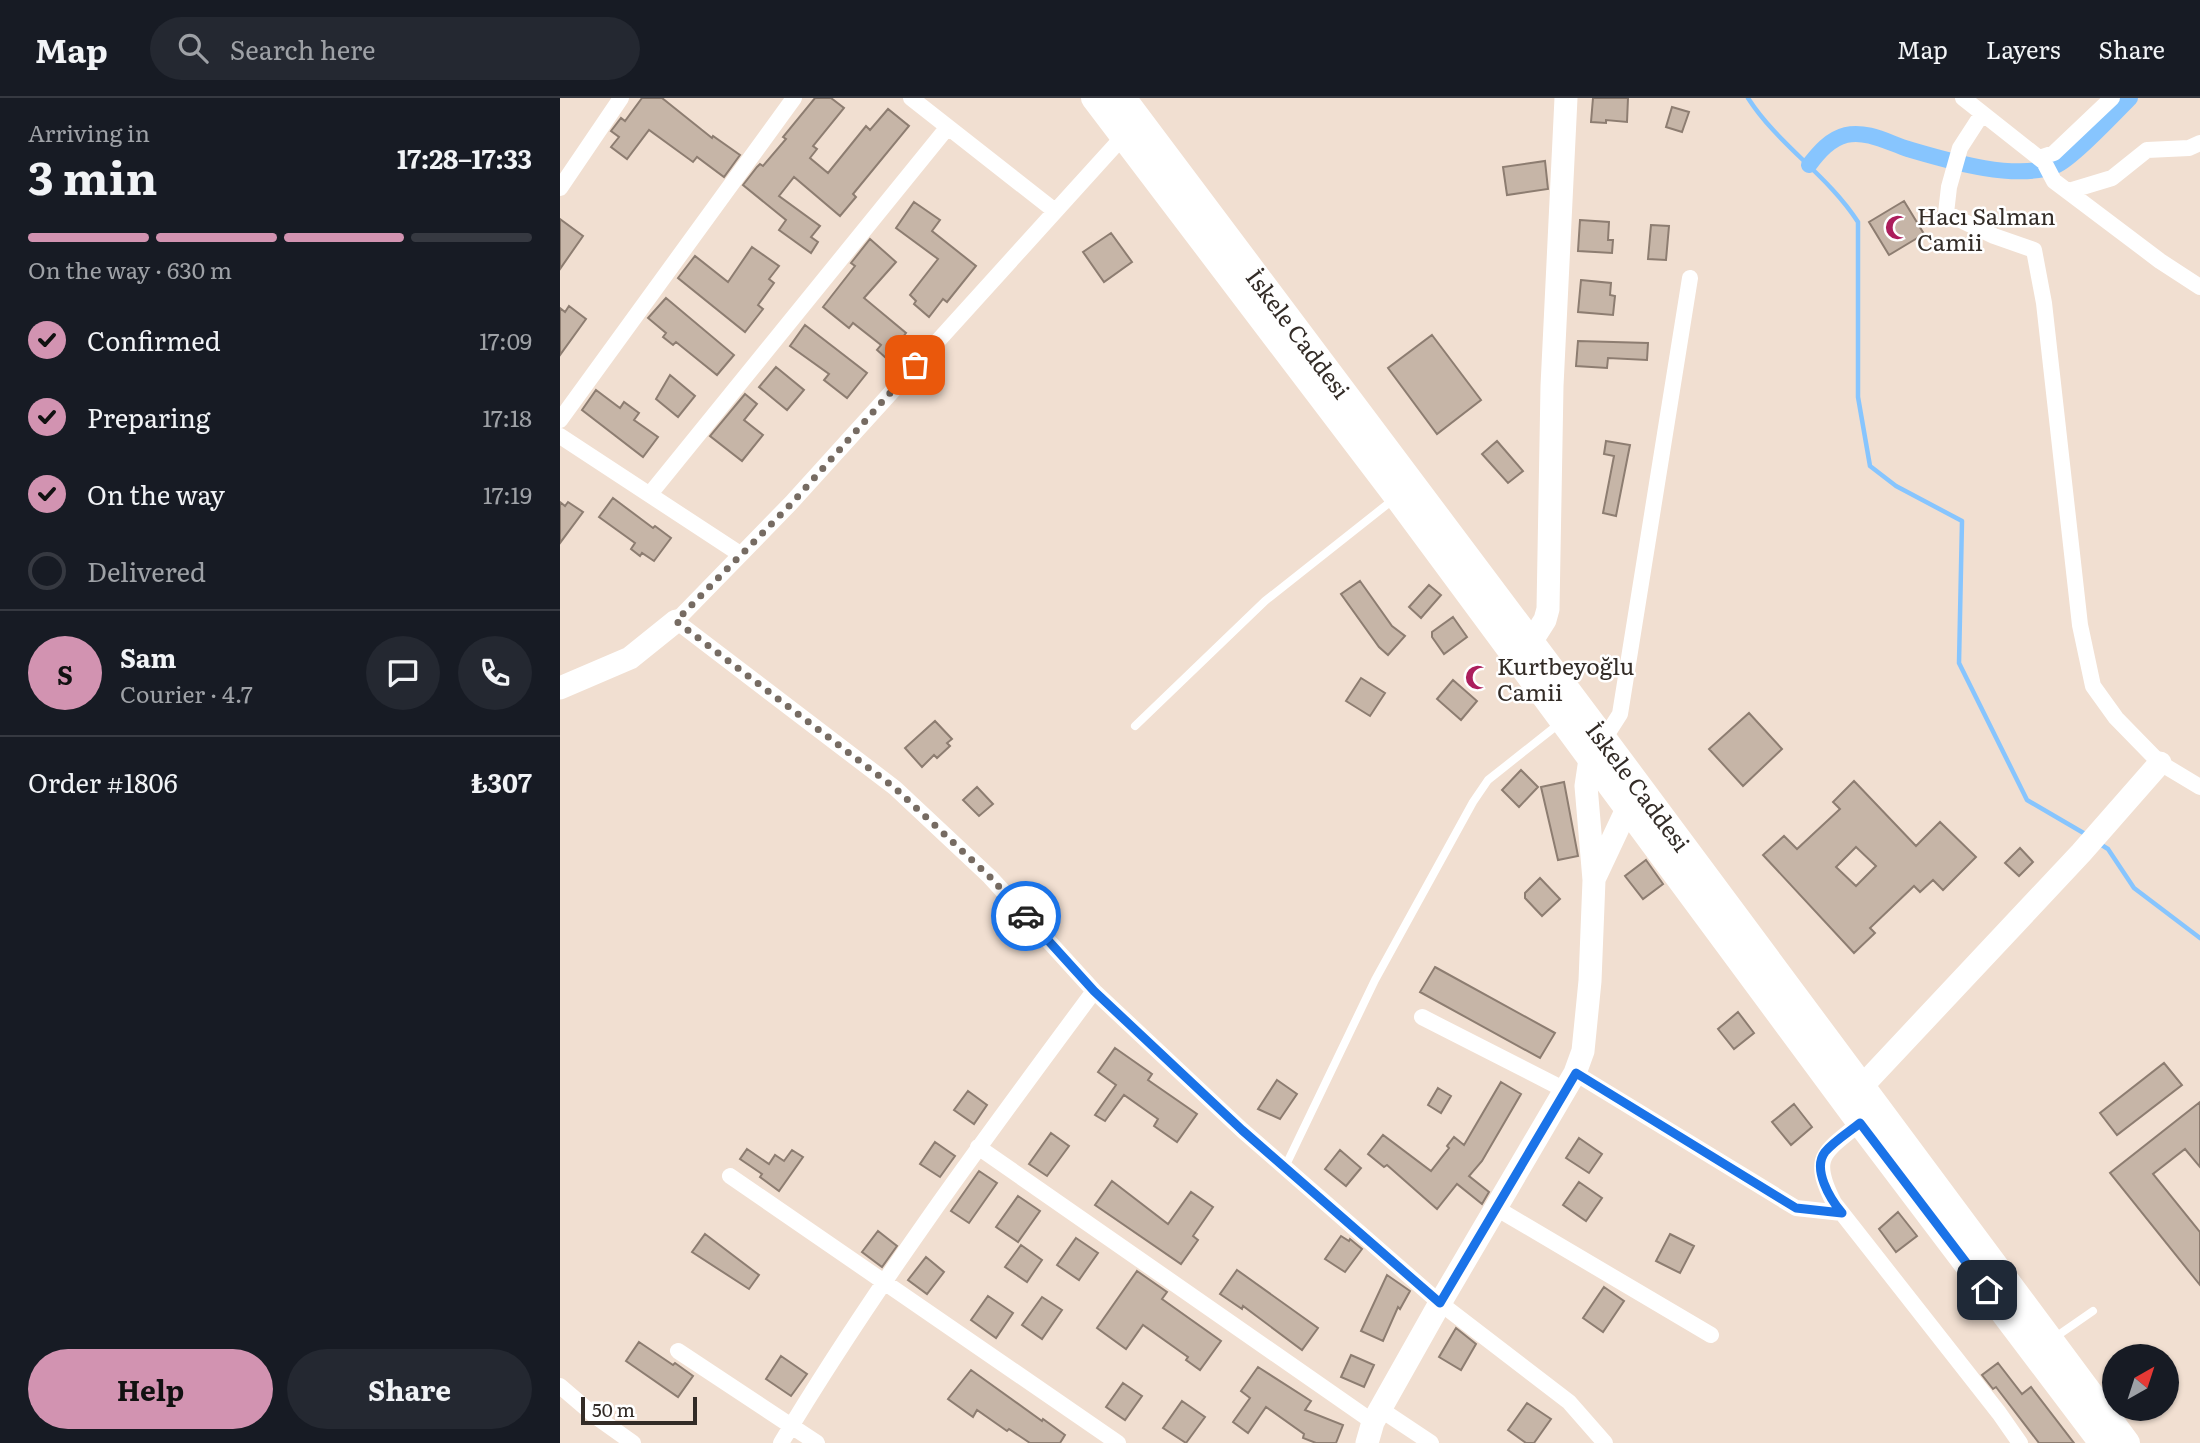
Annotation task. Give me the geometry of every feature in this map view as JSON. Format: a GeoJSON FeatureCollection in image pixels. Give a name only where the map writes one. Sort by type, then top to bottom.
{"type":"FeatureCollection","features":[{"type":"Feature","properties":{"kind":"main road","name":"İskele Caddesi"},"geometry":{"type":"LineString","coordinates":[[1110,102],[1531,642],[1597,749],[1856,1105],[2043,1346],[2127,1443]]}},
{"type":"Feature","properties":{"kind":"main road"},"geometry":{"type":"LineString","coordinates":[[1131,128],[1396,498],[1562,721],[1597,749],[1628,809],[2043,1346],[2102,1443]]}},
{"type":"Feature","properties":{"kind":"street"},"geometry":{"type":"LineString","coordinates":[[560,188],[621,98]]}},
{"type":"Feature","properties":{"kind":"street"},"geometry":{"type":"LineString","coordinates":[[560,420],[794,98]]}},
{"type":"Feature","properties":{"kind":"street"},"geometry":{"type":"LineString","coordinates":[[911,98],[1055,211]]}},
{"type":"Feature","properties":{"kind":"street"},"geometry":{"type":"LineString","coordinates":[[1531,642],[1548,610],[1552,386],[1566,98]]}},
{"type":"Feature","properties":{"kind":"street"},"geometry":{"type":"LineString","coordinates":[[1963,98],[2044,162],[2054,181],[2160,261],[2200,287]]}},
{"type":"Feature","properties":{"kind":"street"},"geometry":{"type":"LineString","coordinates":[[2039,158],[2054,153],[2112,98]]}},
{"type":"Feature","properties":{"kind":"street"},"geometry":{"type":"LineString","coordinates":[[1982,114],[1960,148],[1949,187],[1946,213],[1994,236],[2034,250],[2044,303],[2080,625],[2093,686],[2116,718],[2160,763],[2200,787]]}},
{"type":"Feature","properties":{"kind":"street"},"geometry":{"type":"LineString","coordinates":[[650,494],[947,128]]}},
{"type":"Feature","properties":{"kind":"street"},"geometry":{"type":"LineString","coordinates":[[560,688],[630,658],[676,621],[792,503],[1131,128]]}},
{"type":"Feature","properties":{"kind":"street"},"geometry":{"type":"LineString","coordinates":[[2069,191],[2112,178],[2147,150],[2189,148],[2200,143]]}},
{"type":"Feature","properties":{"kind":"street"},"geometry":{"type":"LineString","coordinates":[[1373,1425],[1440,1303],[1570,1081],[1583,1051],[1590,981],[1594,880],[1586,786],[1597,749],[1620,714],[1690,278]]}},
{"type":"Feature","properties":{"kind":"street"},"geometry":{"type":"LineString","coordinates":[[560,436],[740,554]]}},
{"type":"Feature","properties":{"kind":"street"},"geometry":{"type":"LineString","coordinates":[[676,621],[895,788],[990,877],[1094,991],[1285,1167],[1440,1303],[1569,1402],[1605,1443]]}},
{"type":"Feature","properties":{"kind":"street"},"geometry":{"type":"LineString","coordinates":[[2020,1443],[2000,1413],[1966,1374],[1842,1213],[1825,1186],[1821,1168],[1824,1153],[1856,1105],[2160,763]]}},
{"type":"Feature","properties":{"kind":"street"},"geometry":{"type":"LineString","coordinates":[[1594,880],[1628,809]]}},
{"type":"Feature","properties":{"kind":"street"},"geometry":{"type":"LineString","coordinates":[[781,1443],[884,1283],[978,1147],[1094,991]]}},
{"type":"Feature","properties":{"kind":"street"},"geometry":{"type":"LineString","coordinates":[[1422,1017],[1570,1081],[1796,1208],[1842,1213]]}},
{"type":"Feature","properties":{"kind":"street"},"geometry":{"type":"LineString","coordinates":[[978,1147],[1373,1425],[1431,1443]]}},
{"type":"Feature","properties":{"kind":"street"},"geometry":{"type":"LineString","coordinates":[[730,1176],[1118,1443]]}},
{"type":"Feature","properties":{"kind":"street"},"geometry":{"type":"LineString","coordinates":[[1496,1208],[1711,1335]]}},
{"type":"Feature","properties":{"kind":"street"},"geometry":{"type":"LineString","coordinates":[[678,1351],[817,1443]]}},
{"type":"Feature","properties":{"kind":"street"},"geometry":{"type":"LineString","coordinates":[[560,1386],[595,1416],[633,1443]]}},
{"type":"Feature","properties":{"kind":"lane"},"geometry":{"type":"LineString","coordinates":[[1135,726],[1265,601],[1396,498]]}},
{"type":"Feature","properties":{"kind":"lane"},"geometry":{"type":"LineString","coordinates":[[1285,1167],[1321,1098],[1375,980],[1473,802],[1489,779],[1562,721]]}},
{"type":"Feature","properties":{"kind":"lane"},"geometry":{"type":"LineString","coordinates":[[2043,1346],[2093,1311]]}},
{"type":"Feature","properties":{"kind":"building"},"geometry":{"type":"Polygon","coordinates":[[[642,98],[662,98],[712,138],[713,136],[740,155],[724,177],[697,157],[693,162],[649,130],[627,159],[611,147],[619,137],[611,131],[621,118],[625,121],[642,98]]]}},
{"type":"Feature","properties":{"kind":"building"},"geometry":{"type":"Polygon","coordinates":[[[815,98],[831,98],[844,108],[813,146],[817,149],[810,158],[828,173],[866,126],[870,130],[888,109],[909,126],[853,194],[856,197],[840,216],[794,177],[779,196],[820,226],[811,237],[818,242],[811,253],[779,230],[786,220],[743,185],[786,139],[783,137],[815,98]]]}},
{"type":"Feature","properties":{"kind":"building"},"geometry":{"type":"Polygon","coordinates":[[[1593,98],[1628,98],[1627,122],[1591,122],[1593,98]]]}},
{"type":"Feature","properties":{"kind":"building"},"geometry":{"type":"Polygon","coordinates":[[[1672,107],[1689,112],[1682,132],[1666,127],[1672,107]]]}},
{"type":"Feature","properties":{"kind":"building"},"geometry":{"type":"Polygon","coordinates":[[[1545,161],[1548,189],[1507,195],[1503,167],[1545,161]]]}},
{"type":"Feature","properties":{"kind":"building","name":"Hacı Salman Camii"},"geometry":{"type":"Polygon","coordinates":[[[1904,201],[1924,234],[1889,255],[1869,222],[1904,201]]]}},
{"type":"Feature","properties":{"kind":"building"},"geometry":{"type":"Polygon","coordinates":[[[914,202],[940,220],[932,231],[976,266],[947,302],[943,299],[929,317],[914,304],[916,301],[910,295],[938,259],[896,228],[914,202]]]}},
{"type":"Feature","properties":{"kind":"building"},"geometry":{"type":"Polygon","coordinates":[[[560,219],[583,236],[560,269],[560,219]]]}},
{"type":"Feature","properties":{"kind":"building"},"geometry":{"type":"Polygon","coordinates":[[[1580,220],[1609,222],[1608,240],[1613,240],[1612,253],[1578,251],[1580,220]]]}},
{"type":"Feature","properties":{"kind":"building"},"geometry":{"type":"Polygon","coordinates":[[[1651,225],[1669,226],[1666,260],[1648,259],[1651,225]]]}},
{"type":"Feature","properties":{"kind":"building"},"geometry":{"type":"Polygon","coordinates":[[[1111,233],[1132,262],[1104,282],[1083,252],[1111,233]]]}},
{"type":"Feature","properties":{"kind":"building"},"geometry":{"type":"Polygon","coordinates":[[[870,239],[896,262],[864,298],[906,333],[886,358],[877,350],[881,345],[853,323],[849,328],[823,307],[855,266],[851,263],[870,239]]]}},
{"type":"Feature","properties":{"kind":"building"},"geometry":{"type":"Polygon","coordinates":[[[752,247],[779,266],[769,279],[774,283],[758,305],[763,309],[745,332],[678,278],[695,256],[728,282],[752,247]]]}},
{"type":"Feature","properties":{"kind":"building"},"geometry":{"type":"Polygon","coordinates":[[[1581,280],[1611,283],[1610,295],[1615,296],[1613,315],[1578,312],[1581,280]]]}},
{"type":"Feature","properties":{"kind":"building"},"geometry":{"type":"Polygon","coordinates":[[[666,298],[734,355],[717,375],[676,342],[673,345],[663,337],[666,333],[648,318],[666,298]]]}},
{"type":"Feature","properties":{"kind":"building"},"geometry":{"type":"Polygon","coordinates":[[[569,306],[586,319],[560,355],[560,308],[565,312],[569,306]]]}},
{"type":"Feature","properties":{"kind":"building"},"geometry":{"type":"Polygon","coordinates":[[[805,325],[867,373],[847,398],[824,380],[829,374],[790,346],[805,325]]]}},
{"type":"Feature","properties":{"kind":"building"},"geometry":{"type":"Polygon","coordinates":[[[1432,335],[1481,400],[1437,434],[1388,368],[1432,335]]]}},
{"type":"Feature","properties":{"kind":"building"},"geometry":{"type":"Polygon","coordinates":[[[1578,341],[1648,343],[1647,360],[1608,358],[1607,368],[1576,366],[1578,341]]]}},
{"type":"Feature","properties":{"kind":"building"},"geometry":{"type":"Polygon","coordinates":[[[776,367],[804,390],[787,410],[759,387],[776,367]]]}},
{"type":"Feature","properties":{"kind":"building"},"geometry":{"type":"Polygon","coordinates":[[[670,375],[695,396],[678,417],[656,399],[670,375]]]}},
{"type":"Feature","properties":{"kind":"building"},"geometry":{"type":"Polygon","coordinates":[[[596,390],[620,408],[624,402],[639,413],[634,420],[658,437],[643,457],[582,410],[596,390]]]}},
{"type":"Feature","properties":{"kind":"building"},"geometry":{"type":"Polygon","coordinates":[[[745,394],[757,404],[744,420],[763,435],[742,461],[710,436],[745,394]]]}},
{"type":"Feature","properties":{"kind":"building"},"geometry":{"type":"Polygon","coordinates":[[[1497,441],[1523,471],[1508,483],[1482,454],[1497,441]]]}},
{"type":"Feature","properties":{"kind":"building"},"geometry":{"type":"Polygon","coordinates":[[[1606,441],[1630,445],[1616,516],[1603,513],[1614,456],[1604,454],[1606,441]]]}},
{"type":"Feature","properties":{"kind":"building"},"geometry":{"type":"Polygon","coordinates":[[[613,498],[671,538],[654,561],[631,549],[635,543],[599,517],[613,498]]]}},
{"type":"Feature","properties":{"kind":"building"},"geometry":{"type":"Polygon","coordinates":[[[560,502],[565,506],[568,502],[583,512],[560,543],[560,502]]]}},
{"type":"Feature","properties":{"kind":"building"},"geometry":{"type":"Polygon","coordinates":[[[1360,581],[1392,626],[1405,636],[1388,655],[1379,647],[1341,594],[1360,581]]]}},
{"type":"Feature","properties":{"kind":"building"},"geometry":{"type":"Polygon","coordinates":[[[1429,585],[1441,595],[1421,618],[1409,607],[1429,585]]]}},
{"type":"Feature","properties":{"kind":"building"},"geometry":{"type":"Polygon","coordinates":[[[1453,617],[1467,637],[1444,654],[1432,637],[1432,632],[1453,617]]]}},
{"type":"Feature","properties":{"kind":"building"},"geometry":{"type":"Polygon","coordinates":[[[1361,678],[1385,693],[1370,716],[1346,701],[1361,678]]]}},
{"type":"Feature","properties":{"kind":"building"},"geometry":{"type":"Polygon","coordinates":[[[1453,680],[1477,701],[1461,720],[1437,699],[1453,680]]]}},
{"type":"Feature","properties":{"kind":"building"},"geometry":{"type":"Polygon","coordinates":[[[1749,713],[1782,749],[1743,786],[1709,749],[1749,713]]]}},
{"type":"Feature","properties":{"kind":"building"},"geometry":{"type":"Polygon","coordinates":[[[935,721],[952,739],[947,743],[950,746],[937,758],[934,755],[922,767],[905,748],[935,721]]]}},
{"type":"Feature","properties":{"kind":"building"},"geometry":{"type":"Polygon","coordinates":[[[1521,770],[1538,787],[1519,807],[1502,790],[1521,770]]]}},
{"type":"Feature","properties":{"kind":"building"},"geometry":{"type":"Polygon","coordinates":[[[1854,781],[1916,846],[1940,822],[1976,857],[1943,890],[1933,880],[1920,892],[1914,886],[1870,928],[1875,933],[1854,953],[1763,855],[1784,836],[1797,849],[1840,809],[1833,802],[1854,781]],[[1856,847],[1836,867],[1856,886],[1876,866],[1856,847]]]}},
{"type":"Feature","properties":{"kind":"building"},"geometry":{"type":"Polygon","coordinates":[[[1564,782],[1578,856],[1558,860],[1541,787],[1564,782]]]}},
{"type":"Feature","properties":{"kind":"building"},"geometry":{"type":"Polygon","coordinates":[[[977,787],[993,804],[979,816],[963,800],[977,787]]]}},
{"type":"Feature","properties":{"kind":"building"},"geometry":{"type":"Polygon","coordinates":[[[2020,848],[2033,862],[2019,876],[2005,863],[2020,848]]]}},
{"type":"Feature","properties":{"kind":"building"},"geometry":{"type":"Polygon","coordinates":[[[1646,860],[1663,884],[1643,899],[1625,876],[1646,860]]]}},
{"type":"Feature","properties":{"kind":"building"},"geometry":{"type":"Polygon","coordinates":[[[1540,878],[1560,899],[1542,916],[1525,898],[1525,893],[1540,878]]]}},
{"type":"Feature","properties":{"kind":"building"},"geometry":{"type":"Polygon","coordinates":[[[1435,967],[1555,1033],[1540,1058],[1420,992],[1435,967]]]}},
{"type":"Feature","properties":{"kind":"building"},"geometry":{"type":"Polygon","coordinates":[[[1738,1012],[1754,1033],[1734,1049],[1718,1029],[1738,1012]]]}},
{"type":"Feature","properties":{"kind":"building"},"geometry":{"type":"Polygon","coordinates":[[[1115,1048],[1152,1074],[1148,1080],[1197,1114],[1177,1142],[1154,1126],[1158,1119],[1124,1095],[1105,1121],[1095,1115],[1116,1085],[1098,1072],[1115,1048]]]}},
{"type":"Feature","properties":{"kind":"building"},"geometry":{"type":"Polygon","coordinates":[[[2164,1063],[2182,1085],[2117,1135],[2100,1113],[2164,1063]]]}},
{"type":"Feature","properties":{"kind":"building"},"geometry":{"type":"Polygon","coordinates":[[[1277,1080],[1297,1094],[1280,1119],[1258,1109],[1277,1080]]]}},
{"type":"Feature","properties":{"kind":"building"},"geometry":{"type":"Polygon","coordinates":[[[1501,1082],[1521,1094],[1482,1161],[1469,1176],[1489,1192],[1482,1204],[1457,1184],[1437,1209],[1387,1165],[1384,1167],[1368,1154],[1383,1135],[1431,1171],[1454,1137],[1464,1145],[1501,1082]]]}},
{"type":"Feature","properties":{"kind":"building"},"geometry":{"type":"Polygon","coordinates":[[[1438,1088],[1451,1096],[1441,1113],[1428,1105],[1438,1088]]]}},
{"type":"Feature","properties":{"kind":"building"},"geometry":{"type":"Polygon","coordinates":[[[968,1091],[987,1105],[974,1124],[954,1110],[968,1091]]]}},
{"type":"Feature","properties":{"kind":"building"},"geometry":{"type":"Polygon","coordinates":[[[2200,1102],[2200,1167],[2185,1149],[2153,1174],[2200,1232],[2200,1285],[2110,1173],[2200,1102]]]}},
{"type":"Feature","properties":{"kind":"building"},"geometry":{"type":"Polygon","coordinates":[[[1794,1104],[1812,1127],[1791,1145],[1772,1122],[1794,1104]]]}},
{"type":"Feature","properties":{"kind":"building"},"geometry":{"type":"Polygon","coordinates":[[[1051,1133],[1069,1146],[1047,1176],[1029,1164],[1051,1133]]]}},
{"type":"Feature","properties":{"kind":"building"},"geometry":{"type":"Polygon","coordinates":[[[1579,1138],[1602,1154],[1589,1173],[1566,1158],[1579,1138]]]}},
{"type":"Feature","properties":{"kind":"building"},"geometry":{"type":"Polygon","coordinates":[[[935,1142],[955,1156],[940,1177],[920,1164],[935,1142]]]}},
{"type":"Feature","properties":{"kind":"building"},"geometry":{"type":"Polygon","coordinates":[[[747,1149],[769,1164],[775,1155],[784,1161],[792,1150],[803,1157],[779,1191],[760,1177],[762,1174],[740,1159],[747,1149]]]}},
{"type":"Feature","properties":{"kind":"building"},"geometry":{"type":"Polygon","coordinates":[[[1340,1150],[1361,1168],[1346,1186],[1325,1169],[1340,1150]]]}},
{"type":"Feature","properties":{"kind":"building"},"geometry":{"type":"Polygon","coordinates":[[[979,1171],[997,1183],[969,1223],[951,1211],[979,1171]]]}},
{"type":"Feature","properties":{"kind":"building"},"geometry":{"type":"Polygon","coordinates":[[[1112,1181],[1168,1224],[1191,1192],[1213,1207],[1193,1236],[1198,1240],[1181,1264],[1095,1205],[1112,1181]]]}},
{"type":"Feature","properties":{"kind":"building"},"geometry":{"type":"Polygon","coordinates":[[[1579,1182],[1602,1198],[1586,1221],[1563,1205],[1579,1182]]]}},
{"type":"Feature","properties":{"kind":"building"},"geometry":{"type":"Polygon","coordinates":[[[1018,1196],[1040,1211],[1018,1242],[996,1227],[1018,1196]]]}},
{"type":"Feature","properties":{"kind":"building"},"geometry":{"type":"Polygon","coordinates":[[[1898,1212],[1917,1236],[1896,1252],[1879,1229],[1898,1212]]]}},
{"type":"Feature","properties":{"kind":"building"},"geometry":{"type":"Polygon","coordinates":[[[878,1231],[897,1246],[882,1267],[862,1252],[878,1231]]]}},
{"type":"Feature","properties":{"kind":"building"},"geometry":{"type":"Polygon","coordinates":[[[705,1234],[759,1275],[749,1289],[692,1252],[705,1234]]]}},
{"type":"Feature","properties":{"kind":"building"},"geometry":{"type":"Polygon","coordinates":[[[1670,1234],[1694,1246],[1680,1273],[1656,1261],[1670,1234]]]}},
{"type":"Feature","properties":{"kind":"building"},"geometry":{"type":"Polygon","coordinates":[[[1341,1236],[1349,1241],[1350,1239],[1362,1249],[1345,1272],[1325,1259],[1341,1236]]]}},
{"type":"Feature","properties":{"kind":"building"},"geometry":{"type":"Polygon","coordinates":[[[1076,1238],[1098,1253],[1079,1280],[1057,1265],[1076,1238]]]}},
{"type":"Feature","properties":{"kind":"building"},"geometry":{"type":"Polygon","coordinates":[[[1021,1245],[1042,1260],[1027,1282],[1005,1267],[1021,1245]]]}},
{"type":"Feature","properties":{"kind":"building"},"geometry":{"type":"Polygon","coordinates":[[[926,1257],[944,1272],[927,1294],[908,1280],[926,1257]]]}},
{"type":"Feature","properties":{"kind":"building"},"geometry":{"type":"Polygon","coordinates":[[[1237,1270],[1318,1328],[1302,1350],[1243,1306],[1242,1309],[1220,1294],[1237,1270]]]}},
{"type":"Feature","properties":{"kind":"building"},"geometry":{"type":"Polygon","coordinates":[[[1137,1271],[1167,1292],[1162,1299],[1221,1341],[1200,1370],[1186,1360],[1188,1357],[1143,1325],[1126,1349],[1097,1328],[1137,1271]]]}},
{"type":"Feature","properties":{"kind":"building"},"geometry":{"type":"Polygon","coordinates":[[[1387,1275],[1410,1291],[1400,1309],[1398,1307],[1383,1341],[1361,1331],[1387,1275]]]}},
{"type":"Feature","properties":{"kind":"building"},"geometry":{"type":"Polygon","coordinates":[[[1604,1287],[1624,1301],[1603,1332],[1583,1318],[1604,1287]]]}},
{"type":"Feature","properties":{"kind":"building"},"geometry":{"type":"Polygon","coordinates":[[[988,1296],[1013,1313],[996,1338],[971,1320],[988,1296]]]}},
{"type":"Feature","properties":{"kind":"building"},"geometry":{"type":"Polygon","coordinates":[[[1042,1297],[1062,1310],[1042,1339],[1022,1325],[1042,1297]]]}},
{"type":"Feature","properties":{"kind":"building"},"geometry":{"type":"Polygon","coordinates":[[[1456,1328],[1476,1344],[1461,1370],[1439,1357],[1456,1328]]]}},
{"type":"Feature","properties":{"kind":"building"},"geometry":{"type":"Polygon","coordinates":[[[639,1342],[693,1376],[678,1397],[626,1361],[639,1342]]]}},
{"type":"Feature","properties":{"kind":"building"},"geometry":{"type":"Polygon","coordinates":[[[1351,1355],[1374,1365],[1364,1387],[1341,1377],[1351,1355]]]}},
{"type":"Feature","properties":{"kind":"building"},"geometry":{"type":"Polygon","coordinates":[[[781,1356],[807,1374],[791,1396],[766,1379],[781,1356]]]}},
{"type":"Feature","properties":{"kind":"building"},"geometry":{"type":"Polygon","coordinates":[[[1998,1363],[2022,1394],[2031,1387],[2074,1443],[2039,1443],[1996,1387],[1993,1389],[1982,1375],[1998,1363]]]}},
{"type":"Feature","properties":{"kind":"building"},"geometry":{"type":"Polygon","coordinates":[[[1258,1367],[1311,1401],[1305,1410],[1343,1425],[1336,1443],[1316,1443],[1303,1438],[1304,1434],[1266,1407],[1248,1433],[1233,1422],[1250,1398],[1241,1391],[1258,1367]]]}},
{"type":"Feature","properties":{"kind":"building"},"geometry":{"type":"Polygon","coordinates":[[[971,1370],[1065,1435],[1060,1443],[1030,1443],[977,1410],[973,1417],[948,1399],[971,1370]]]}},
{"type":"Feature","properties":{"kind":"building"},"geometry":{"type":"Polygon","coordinates":[[[1123,1383],[1142,1396],[1125,1420],[1106,1407],[1123,1383]]]}},
{"type":"Feature","properties":{"kind":"building"},"geometry":{"type":"Polygon","coordinates":[[[1182,1401],[1205,1417],[1186,1443],[1163,1428],[1182,1401]]]}},
{"type":"Feature","properties":{"kind":"building"},"geometry":{"type":"Polygon","coordinates":[[[1527,1403],[1551,1419],[1534,1443],[1526,1443],[1508,1430],[1527,1403]]]}},
{"type":"Feature","properties":{"kind":"waterway"},"geometry":{"type":"LineString","coordinates":[[1748,98],[1774,131],[1832,189],[1858,222],[1858,397],[1870,466],[1896,486],[1962,521],[1959,663],[2027,800],[2087,835]]}},
{"type":"Feature","properties":{"kind":"waterway"},"geometry":{"type":"LineString","coordinates":[[1809,165],[1821,151],[1840,137],[1862,134],[1962,164],[2001,170],[2039,170],[2055,166],[2071,155],[2130,98]]}},
{"type":"Feature","properties":{"kind":"waterway"},"geometry":{"type":"LineString","coordinates":[[2100,844],[2108,849],[2134,888],[2200,938]]}},
{"type":"Feature","properties":{"kind":"way so far"},"geometry":{"type":"LineString","coordinates":[[915,365],[792,503],[676,621],[895,788],[990,877],[1026,916]]}},
{"type":"Feature","properties":{"kind":"place","name":"Hacı Salman Camii"},"geometry":{"type":"Point","coordinates":[1897,228]}},
{"type":"Feature","properties":{"kind":"place","name":"Kurtbeyoğlu Camii"},"geometry":{"type":"Point","coordinates":[1477,678]}},
{"type":"Feature","properties":{"kind":"route"},"geometry":{"type":"LineString","coordinates":[[1026,916],[1094,991],[1242,1130],[1440,1303],[1576,1073],[1796,1208],[1842,1213],[1825,1186],[1821,1168],[1824,1153],[1860,1123],[1987,1290]]}}]}
